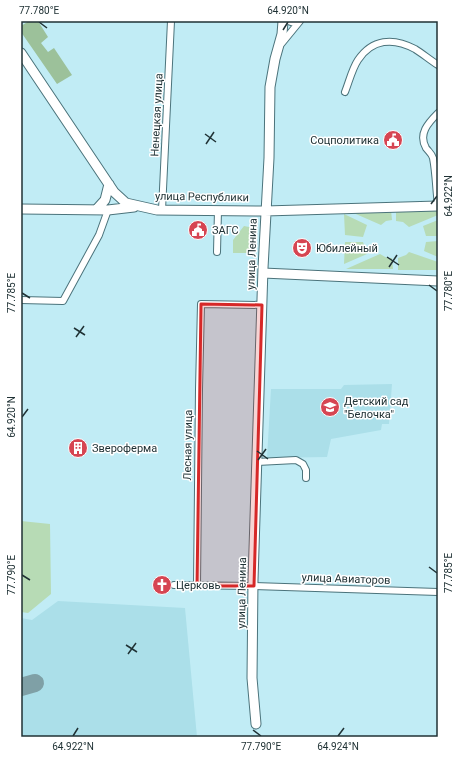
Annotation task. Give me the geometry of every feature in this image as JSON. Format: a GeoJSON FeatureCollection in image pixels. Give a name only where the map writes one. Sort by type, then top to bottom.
{"type":"FeatureCollection","features":[{"type":"Feature","properties":{"kind":"street","name":"Ненецкая улица"},"geometry":{"type":"LineString","coordinates":[[162,210],[171,21]]}},
{"type":"Feature","properties":{"kind":"street","name":"улица Ленина"},"geometry":{"type":"LineString","coordinates":[[279,48],[282,34],[282,21]]}},
{"type":"Feature","properties":{"kind":"street"},"geometry":{"type":"LineString","coordinates":[[288,21],[299,22]]}},
{"type":"Feature","properties":{"kind":"street","name":"улица Ленина"},"geometry":{"type":"LineString","coordinates":[[256,724],[252,678],[254,586],[263,273],[269,158],[270,87],[275,59],[279,48],[282,42],[299,22]]}},
{"type":"Feature","properties":{"kind":"street"},"geometry":{"type":"LineString","coordinates":[[345,92],[357,61],[369,47],[385,41],[398,43],[414,49],[438,65]]}},
{"type":"Feature","properties":{"kind":"street","name":"улица Республики"},"geometry":{"type":"LineString","coordinates":[[21,53],[114,192],[126,203],[162,210],[266,211],[438,206],[433,156],[423,141],[424,130],[438,113]]}},
{"type":"Feature","properties":{"kind":"street"},"geometry":{"type":"LineString","coordinates":[[96,210],[105,200],[109,184]]}},
{"type":"Feature","properties":{"kind":"street"},"geometry":{"type":"LineString","coordinates":[[21,209],[108,210],[140,206]]}},
{"type":"Feature","properties":{"kind":"street"},"geometry":{"type":"LineString","coordinates":[[21,300],[63,301],[99,235],[108,210]]}},
{"type":"Feature","properties":{"kind":"street"},"geometry":{"type":"LineString","coordinates":[[217,252],[218,210]]}},
{"type":"Feature","properties":{"kind":"street"},"geometry":{"type":"LineString","coordinates":[[263,273],[438,280]]}},
{"type":"Feature","properties":{"kind":"street","name":"Лесная улица"},"geometry":{"type":"LineString","coordinates":[[198,586],[201,304],[262,305]]}},
{"type":"Feature","properties":{"kind":"street"},"geometry":{"type":"LineString","coordinates":[[257,462],[296,460],[303,464],[306,470],[306,478]]}},
{"type":"Feature","properties":{"kind":"street","name":"улица Авиаторов"},"geometry":{"type":"LineString","coordinates":[[174,586],[254,586],[438,592]]}},
{"type":"Feature","properties":{"kind":"highlighted area"},"geometry":{"type":"Polygon","coordinates":[[[201,304],[262,305],[254,586],[197,586],[201,304]]]}},
{"type":"Feature","properties":{"kind":"shaded area","name":"Детский сад \"Белочка\""},"geometry":{"type":"Polygon","coordinates":[[[392,384],[389,424],[382,424],[381,430],[331,439],[327,457],[267,458],[271,389],[341,389],[344,385],[392,384]]]}},
{"type":"Feature","properties":{"kind":"shaded area"},"geometry":{"type":"Polygon","coordinates":[[[58,601],[185,608],[197,737],[21,737],[21,618],[32,620],[58,601]]]}},
{"type":"Feature","properties":{"kind":"green space"},"geometry":{"type":"Polygon","coordinates":[[[29,21],[38,21],[48,37],[41,43],[48,52],[54,48],[72,75],[57,84],[21,32],[21,26],[29,21]]]}},
{"type":"Feature","properties":{"kind":"green space"},"geometry":{"type":"Polygon","coordinates":[[[438,209],[438,215],[409,227],[403,222],[396,221],[396,210],[438,209]]]}},
{"type":"Feature","properties":{"kind":"green space"},"geometry":{"type":"Polygon","coordinates":[[[391,210],[392,220],[386,221],[381,225],[349,211],[391,210]]]}},
{"type":"Feature","properties":{"kind":"green space"},"geometry":{"type":"Polygon","coordinates":[[[344,214],[367,225],[363,237],[345,235],[344,214]]]}},
{"type":"Feature","properties":{"kind":"green space"},"geometry":{"type":"Polygon","coordinates":[[[438,220],[438,236],[426,236],[423,226],[438,220]]]}},
{"type":"Feature","properties":{"kind":"green space"},"geometry":{"type":"Polygon","coordinates":[[[244,226],[249,227],[252,231],[252,253],[233,253],[233,240],[244,226]]]}},
{"type":"Feature","properties":{"kind":"green space"},"geometry":{"type":"Polygon","coordinates":[[[438,241],[438,257],[424,251],[426,242],[438,241]]]}},
{"type":"Feature","properties":{"kind":"green space"},"geometry":{"type":"Polygon","coordinates":[[[345,242],[363,242],[367,254],[344,264],[345,242]]]}},
{"type":"Feature","properties":{"kind":"green space"},"geometry":{"type":"Polygon","coordinates":[[[409,252],[438,262],[438,270],[398,270],[398,258],[409,252]]]}},
{"type":"Feature","properties":{"kind":"green space"},"geometry":{"type":"Polygon","coordinates":[[[380,254],[387,258],[392,258],[393,269],[346,269],[380,254]]]}},
{"type":"Feature","properties":{"kind":"green space"},"geometry":{"type":"Polygon","coordinates":[[[21,521],[50,524],[51,594],[28,613],[21,612],[21,521]]]}},
{"type":"Feature","properties":{"kind":"taxiway"},"geometry":{"type":"LineString","coordinates":[[21,687],[35,683]]}},
{"type":"Feature","properties":{"kind":"place","name":"Соцполитика"},"geometry":{"type":"Point","coordinates":[393,140]}},
{"type":"Feature","properties":{"kind":"place","name":"ЗАГС"},"geometry":{"type":"Point","coordinates":[198,230]}},
{"type":"Feature","properties":{"kind":"place","name":"Юбилейный"},"geometry":{"type":"Point","coordinates":[302,248]}},
{"type":"Feature","properties":{"kind":"place","name":"Детский сад \"Белочка\""},"geometry":{"type":"Point","coordinates":[330,407]}},
{"type":"Feature","properties":{"kind":"place","name":"Звероферма"},"geometry":{"type":"Point","coordinates":[78,448]}},
{"type":"Feature","properties":{"kind":"place","name":"Церковь"},"geometry":{"type":"Point","coordinates":[162,585]}}]}
